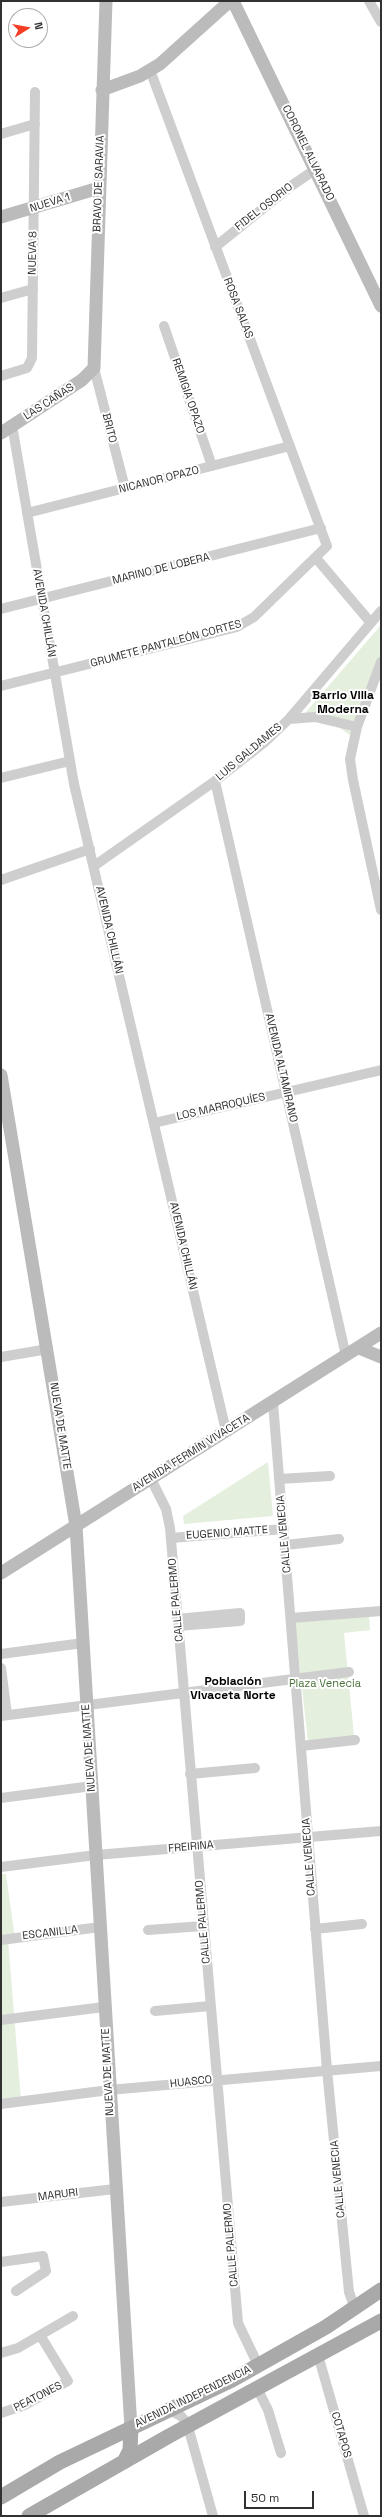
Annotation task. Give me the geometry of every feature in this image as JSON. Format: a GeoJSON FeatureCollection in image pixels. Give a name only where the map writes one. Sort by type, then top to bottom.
{"type":"FeatureCollection","features":[{"type":"Feature","properties":{"kind":"main road","name":"AVENIDA INDEPENDENCIA"},"geometry":{"type":"LineString","coordinates":[[1,2497],[60,2462],[170,2410],[258,2365],[355,2309],[381,2290]]}},
{"type":"Feature","properties":{"kind":"main road","name":"AVENIDA INDEPENDENCIA"},"geometry":{"type":"LineString","coordinates":[[30,2516],[188,2426],[381,2321]]}},
{"type":"Feature","properties":{"kind":"main road"},"geometry":{"type":"LineString","coordinates":[[124,2462],[131,2446],[131,2428]]}},
{"type":"Feature","properties":{"kind":"street","name":"BRAVO DE SARAVIA"},"geometry":{"type":"LineString","coordinates":[[94,368],[106,1]]}},
{"type":"Feature","properties":{"kind":"street"},"geometry":{"type":"LineString","coordinates":[[102,90],[150,70],[230,1]]}},
{"type":"Feature","properties":{"kind":"street","name":"CORONEL ALVARADO"},"geometry":{"type":"LineString","coordinates":[[233,1],[316,169],[381,306]]}},
{"type":"Feature","properties":{"kind":"street"},"geometry":{"type":"LineString","coordinates":[[375,5],[381,22]]}},
{"type":"Feature","properties":{"kind":"street","name":"ROSA SALAS"},"geometry":{"type":"LineString","coordinates":[[150,70],[214,247],[327,546]]}},
{"type":"Feature","properties":{"kind":"street","name":"NUEVA 8"},"geometry":{"type":"LineString","coordinates":[[1,376],[30,365],[32,358],[35,92]]}},
{"type":"Feature","properties":{"kind":"street"},"geometry":{"type":"LineString","coordinates":[[1,134],[35,124]]}},
{"type":"Feature","properties":{"kind":"street","name":"FIDEL OSORIO"},"geometry":{"type":"LineString","coordinates":[[214,247],[291,186],[316,169]]}},
{"type":"Feature","properties":{"kind":"street","name":"NUEVA 1"},"geometry":{"type":"LineString","coordinates":[[1,217],[99,188]]}},
{"type":"Feature","properties":{"kind":"street"},"geometry":{"type":"LineString","coordinates":[[1,298],[33,288]]}},
{"type":"Feature","properties":{"kind":"street","name":"REMIGIA OPAZO"},"geometry":{"type":"LineString","coordinates":[[164,326],[212,466]]}},
{"type":"Feature","properties":{"kind":"street","name":"LAS CAÑAS"},"geometry":{"type":"LineString","coordinates":[[6,429],[82,380],[94,368]]}},
{"type":"Feature","properties":{"kind":"street","name":"BRITO"},"geometry":{"type":"LineString","coordinates":[[94,368],[125,488]]}},
{"type":"Feature","properties":{"kind":"street","name":"AVENIDA CHILLÁN"},"geometry":{"type":"LineString","coordinates":[[6,429],[27,513],[70,761],[226,1431]]}},
{"type":"Feature","properties":{"kind":"street","name":"NICANOR OPAZO"},"geometry":{"type":"LineString","coordinates":[[27,513],[290,446]]}},
{"type":"Feature","properties":{"kind":"street","name":"MARINO DE LOBERA"},"geometry":{"type":"LineString","coordinates":[[1,609],[321,528]]}},
{"type":"Feature","properties":{"kind":"street","name":"GRUMETE PANTALEÓN CORTES"},"geometry":{"type":"LineString","coordinates":[[1,686],[237,627],[254,617],[327,546]]}},
{"type":"Feature","properties":{"kind":"street"},"geometry":{"type":"LineString","coordinates":[[316,558],[371,623]]}},
{"type":"Feature","properties":{"kind":"street","name":"LUIS GALDAMES"},"geometry":{"type":"LineString","coordinates":[[94,866],[216,781],[266,741],[288,719],[381,611]]}},
{"type":"Feature","properties":{"kind":"street"},"geometry":{"type":"LineString","coordinates":[[381,662],[357,727],[351,750],[351,771],[381,910]]}},
{"type":"Feature","properties":{"kind":"street"},"geometry":{"type":"LineString","coordinates":[[288,719],[315,717],[357,727]]}},
{"type":"Feature","properties":{"kind":"street"},"geometry":{"type":"LineString","coordinates":[[1,778],[70,761]]}},
{"type":"Feature","properties":{"kind":"street","name":"AVENIDA ALTAMIRANO"},"geometry":{"type":"LineString","coordinates":[[216,781],[346,1356]]}},
{"type":"Feature","properties":{"kind":"street"},"geometry":{"type":"LineString","coordinates":[[1,880],[90,849]]}},
{"type":"Feature","properties":{"kind":"street","name":"LOS MARROQUÍES"},"geometry":{"type":"LineString","coordinates":[[154,1123],[381,1070]]}},
{"type":"Feature","properties":{"kind":"street","name":"NUEVA DE MATTE"},"geometry":{"type":"LineString","coordinates":[[1,1075],[4,1110],[48,1349],[76,1526],[109,2090],[131,2428]]}},
{"type":"Feature","properties":{"kind":"street","name":"AVENIDA FERMÍN VIVACETA"},"geometry":{"type":"LineString","coordinates":[[1,1573],[273,1403],[381,1333]]}},
{"type":"Feature","properties":{"kind":"street"},"geometry":{"type":"LineString","coordinates":[[359,1348],[381,1357]]}},
{"type":"Feature","properties":{"kind":"street"},"geometry":{"type":"LineString","coordinates":[[1,1357],[48,1349]]}},
{"type":"Feature","properties":{"kind":"street","name":"CALLE VENECIA"},"geometry":{"type":"LineString","coordinates":[[273,1403],[286,1545],[315,1929],[348,2292],[355,2309]]}},
{"type":"Feature","properties":{"kind":"street"},"geometry":{"type":"LineString","coordinates":[[279,1480],[330,1476]]}},
{"type":"Feature","properties":{"kind":"street","name":"CALLE PALERMO"},"geometry":{"type":"LineString","coordinates":[[151,1479],[166,1509],[170,1538],[238,2323],[258,2365]]}},
{"type":"Feature","properties":{"kind":"street","name":"EUGENIO MATTE"},"geometry":{"type":"LineString","coordinates":[[170,1538],[284,1529]]}},
{"type":"Feature","properties":{"kind":"street"},"geometry":{"type":"LineString","coordinates":[[286,1545],[339,1540]]}},
{"type":"Feature","properties":{"kind":"street"},"geometry":{"type":"LineString","coordinates":[[291,1618],[381,1611]]}},
{"type":"Feature","properties":{"kind":"street"},"geometry":{"type":"LineString","coordinates":[[178,1623],[212,1619]]}},
{"type":"Feature","properties":{"kind":"street"},"geometry":{"type":"LineString","coordinates":[[1,1654],[83,1643]]}},
{"type":"Feature","properties":{"kind":"street"},"geometry":{"type":"LineString","coordinates":[[1,1668],[4,1716],[296,1677],[349,1672]]}},
{"type":"Feature","properties":{"kind":"street"},"geometry":{"type":"LineString","coordinates":[[301,1746],[355,1740]]}},
{"type":"Feature","properties":{"kind":"street"},"geometry":{"type":"LineString","coordinates":[[190,1774],[255,1768]]}},
{"type":"Feature","properties":{"kind":"street"},"geometry":{"type":"LineString","coordinates":[[1,1798],[92,1786]]}},
{"type":"Feature","properties":{"kind":"street","name":"FREIRINA"},"geometry":{"type":"LineString","coordinates":[[1,1867],[96,1855],[381,1831]]}},
{"type":"Feature","properties":{"kind":"street"},"geometry":{"type":"LineString","coordinates":[[315,1929],[362,1924]]}},
{"type":"Feature","properties":{"kind":"street"},"geometry":{"type":"LineString","coordinates":[[148,1930],[203,1926]]}},
{"type":"Feature","properties":{"kind":"street","name":"ESCANILLA"},"geometry":{"type":"LineString","coordinates":[[1,1940],[100,1927]]}},
{"type":"Feature","properties":{"kind":"street"},"geometry":{"type":"LineString","coordinates":[[155,2011],[210,2006]]}},
{"type":"Feature","properties":{"kind":"street"},"geometry":{"type":"LineString","coordinates":[[1,2020],[104,2007]]}},
{"type":"Feature","properties":{"kind":"street","name":"HUASCO"},"geometry":{"type":"LineString","coordinates":[[1,2104],[109,2090],[381,2066]]}},
{"type":"Feature","properties":{"kind":"street","name":"MARURI"},"geometry":{"type":"LineString","coordinates":[[1,2202],[115,2188]]}},
{"type":"Feature","properties":{"kind":"street"},"geometry":{"type":"LineString","coordinates":[[1,2262],[43,2256],[46,2271],[16,2291]]}},
{"type":"Feature","properties":{"kind":"street"},"geometry":{"type":"LineString","coordinates":[[1,2353],[18,2348],[73,2316]]}},
{"type":"Feature","properties":{"kind":"street","name":"PEATONES"},"geometry":{"type":"LineString","coordinates":[[1,2413],[25,2406],[68,2381],[40,2335]]}},
{"type":"Feature","properties":{"kind":"street","name":"COTAPOS"},"geometry":{"type":"LineString","coordinates":[[318,2355],[364,2516]]}},
{"type":"Feature","properties":{"kind":"street"},"geometry":{"type":"LineString","coordinates":[[257,2388],[268,2410],[280,2453]]}},
{"type":"Feature","properties":{"kind":"street"},"geometry":{"type":"LineString","coordinates":[[170,2410],[181,2416],[188,2426],[213,2516]]}},
{"type":"Feature","properties":{"kind":"green space"},"geometry":{"type":"Polygon","coordinates":[[[381,625],[381,663],[354,738],[334,724],[300,719],[381,625]]]}},
{"type":"Feature","properties":{"kind":"green space"},"geometry":{"type":"Polygon","coordinates":[[[268,1462],[273,1516],[184,1524],[183,1516],[268,1462]]]}},
{"type":"Feature","properties":{"kind":"green space","name":"Plaza Venecia"},"geometry":{"type":"Polygon","coordinates":[[[369,1615],[370,1630],[344,1633],[354,1736],[308,1742],[295,1624],[297,1621],[369,1615]]]}},
{"type":"Feature","properties":{"kind":"green space"},"geometry":{"type":"Polygon","coordinates":[[[1,1874],[6,1874],[15,1939],[8,1940],[21,2100],[1,2103],[1,1874]]]}},
{"type":"Feature","properties":{"kind":"district","name":"Barrio Villa Moderna"},"geometry":{"type":"Point","coordinates":[343,703]}},
{"type":"Feature","properties":{"kind":"district","name":"Población Vivaceta Norte"},"geometry":{"type":"Point","coordinates":[233,1689]}}]}
